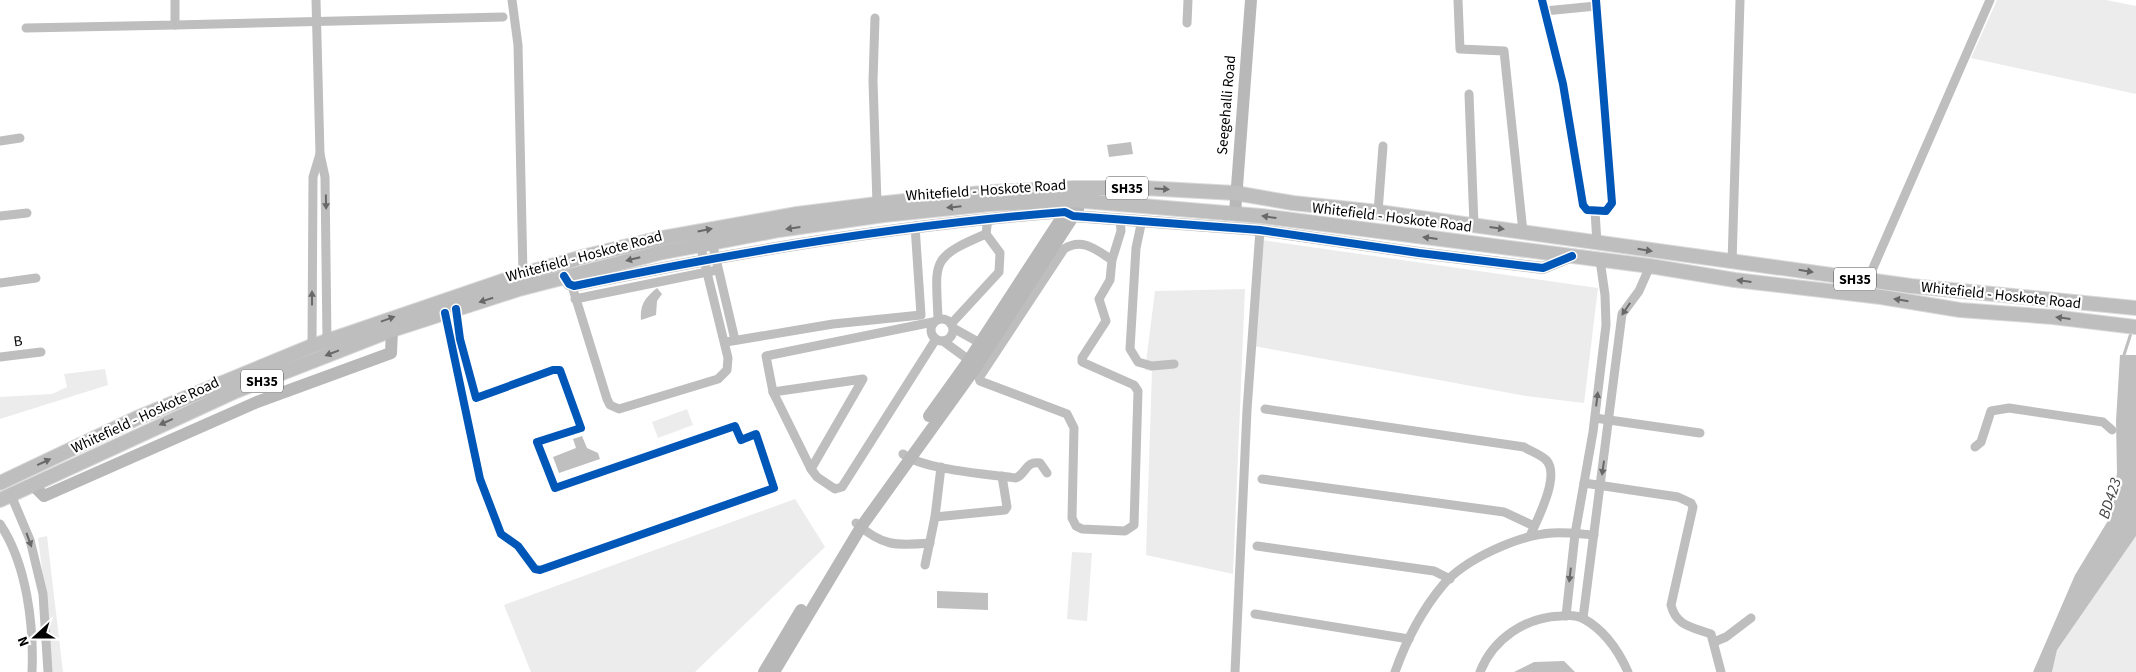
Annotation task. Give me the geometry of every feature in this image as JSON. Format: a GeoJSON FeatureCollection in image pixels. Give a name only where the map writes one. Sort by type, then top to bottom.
{"type":"FeatureCollection","features":[{"type":"Feature","properties":{"kind":"main road","name":"Whitefield - Hoskote Road"},"geometry":{"type":"LineString","coordinates":[[0,484],[190,404],[392,330],[450,311],[706,243],[884,215],[1144,188],[1235,193],[1293,203],[1474,225],[1732,263],[1781,267],[1867,280],[2136,308]]}},
{"type":"Feature","properties":{"kind":"main road","name":"Whitefield - Hoskote Road"},"geometry":{"type":"LineString","coordinates":[[6,497],[34,486],[190,404],[312,346],[523,274],[657,239],[797,214],[991,192],[1079,194],[1650,266],[1735,280],[1960,310],[2053,316],[2136,327]]}},
{"type":"Feature","properties":{"kind":"street"},"geometry":{"type":"LineString","coordinates":[[174,0],[175,25]]}},
{"type":"Feature","properties":{"kind":"street"},"geometry":{"type":"LineString","coordinates":[[316,0],[320,154],[325,177],[327,341]]}},
{"type":"Feature","properties":{"kind":"street"},"geometry":{"type":"LineString","coordinates":[[512,0],[518,45],[523,274]]}},
{"type":"Feature","properties":{"kind":"street"},"geometry":{"type":"LineString","coordinates":[[1187,23],[1188,0]]}},
{"type":"Feature","properties":{"kind":"street","name":"Seegehalli Road"},"geometry":{"type":"LineString","coordinates":[[1235,213],[1250,0]]}},
{"type":"Feature","properties":{"kind":"street"},"geometry":{"type":"LineString","coordinates":[[1458,0],[1460,49],[1504,51],[1524,232]]}},
{"type":"Feature","properties":{"kind":"street"},"geometry":{"type":"LineString","coordinates":[[1542,0],[1563,84],[1582,205],[1587,210],[1606,210],[1612,203],[1596,3],[1545,11]]}},
{"type":"Feature","properties":{"kind":"street"},"geometry":{"type":"LineString","coordinates":[[1732,263],[1740,0]]}},
{"type":"Feature","properties":{"kind":"street"},"geometry":{"type":"LineString","coordinates":[[1862,296],[1867,280],[1990,0]]}},
{"type":"Feature","properties":{"kind":"street"},"geometry":{"type":"LineString","coordinates":[[26,28],[317,23],[502,17]]}},
{"type":"Feature","properties":{"kind":"street"},"geometry":{"type":"LineString","coordinates":[[874,18],[877,204]]}},
{"type":"Feature","properties":{"kind":"street"},"geometry":{"type":"LineString","coordinates":[[1469,94],[1474,225]]}},
{"type":"Feature","properties":{"kind":"street"},"geometry":{"type":"LineString","coordinates":[[0,141],[20,138]]}},
{"type":"Feature","properties":{"kind":"street"},"geometry":{"type":"LineString","coordinates":[[1378,212],[1383,146]]}},
{"type":"Feature","properties":{"kind":"street"},"geometry":{"type":"LineString","coordinates":[[312,346],[312,177],[320,154]]}},
{"type":"Feature","properties":{"kind":"street"},"geometry":{"type":"LineString","coordinates":[[975,376],[1079,194]]}},
{"type":"Feature","properties":{"kind":"street"},"geometry":{"type":"LineString","coordinates":[[1595,211],[1597,243]]}},
{"type":"Feature","properties":{"kind":"street"},"geometry":{"type":"LineString","coordinates":[[0,216],[27,213]]}},
{"type":"Feature","properties":{"kind":"street"},"geometry":{"type":"LineString","coordinates":[[764,672],[858,525],[1069,214]]}},
{"type":"Feature","properties":{"kind":"street"},"geometry":{"type":"LineString","coordinates":[[706,243],[709,258],[707,272],[726,342],[727,370],[718,378],[619,409],[614,408],[607,399],[568,281],[709,258],[915,226],[988,218],[1069,214],[1260,230],[1420,253],[1543,268],[1572,256]]}},
{"type":"Feature","properties":{"kind":"street"},"geometry":{"type":"LineString","coordinates":[[980,343],[952,326],[946,319],[766,356],[772,392],[811,470],[817,477],[834,489],[842,487],[939,340],[950,338],[952,326],[999,272],[1000,253],[986,234],[988,218]]}},
{"type":"Feature","properties":{"kind":"street"},"geometry":{"type":"LineString","coordinates":[[975,376],[980,381],[1067,414],[1072,420],[1074,428],[1072,518],[1076,526],[1082,529],[1125,531],[1134,525],[1138,391],[1134,385],[1082,362],[1082,358],[1106,321],[1099,299],[1110,280],[1112,260],[1121,231],[1120,219]]}},
{"type":"Feature","properties":{"kind":"street"},"geometry":{"type":"LineString","coordinates":[[1142,220],[1136,248],[1130,349],[1138,362],[1152,366],[1174,364]]}},
{"type":"Feature","properties":{"kind":"street"},"geometry":{"type":"LineString","coordinates":[[726,342],[834,324],[921,315],[915,226]]}},
{"type":"Feature","properties":{"kind":"street"},"geometry":{"type":"LineString","coordinates":[[1235,672],[1248,410],[1260,230]]}},
{"type":"Feature","properties":{"kind":"street"},"geometry":{"type":"LineString","coordinates":[[969,360],[931,333],[935,321],[937,273],[944,256],[960,245],[986,234]]}},
{"type":"Feature","properties":{"kind":"street"},"geometry":{"type":"LineString","coordinates":[[706,243],[709,258],[717,270],[735,340]]}},
{"type":"Feature","properties":{"kind":"street"},"geometry":{"type":"LineString","coordinates":[[906,456],[975,376],[1064,249],[1076,244],[1088,244],[1112,260]]}},
{"type":"Feature","properties":{"kind":"street"},"geometry":{"type":"LineString","coordinates":[[1566,616],[1575,534],[1595,418],[1606,325],[1605,295],[1600,260]]}},
{"type":"Feature","properties":{"kind":"street"},"geometry":{"type":"LineString","coordinates":[[1583,618],[1622,314],[1638,291],[1650,266]]}},
{"type":"Feature","properties":{"kind":"street"},"geometry":{"type":"LineString","coordinates":[[575,299],[717,270]]}},
{"type":"Feature","properties":{"kind":"street"},"geometry":{"type":"LineString","coordinates":[[0,283],[36,278]]}},
{"type":"Feature","properties":{"kind":"street"},"geometry":{"type":"LineString","coordinates":[[450,311],[460,339],[476,398],[553,370],[560,370],[581,428],[537,442],[555,488],[735,426],[741,440],[756,434],[774,488],[540,570],[535,569],[518,546],[501,534],[480,479],[450,311]]}},
{"type":"Feature","properties":{"kind":"street"},"geometry":{"type":"LineString","coordinates":[[34,486],[44,496],[257,402],[391,353],[392,330]]}},
{"type":"Feature","properties":{"kind":"street","name":"B"},"geometry":{"type":"LineString","coordinates":[[0,357],[41,352]]}},
{"type":"Feature","properties":{"kind":"street"},"geometry":{"type":"LineString","coordinates":[[772,392],[862,379],[811,470]]}},
{"type":"Feature","properties":{"kind":"street"},"geometry":{"type":"LineString","coordinates":[[1975,447],[1981,442],[1991,411],[1997,409],[2009,408],[2103,422],[2112,430]]}},
{"type":"Feature","properties":{"kind":"street"},"geometry":{"type":"LineString","coordinates":[[1265,409],[1524,446],[1547,462],[1551,473],[1548,488],[1530,536]]}},
{"type":"Feature","properties":{"kind":"street"},"geometry":{"type":"LineString","coordinates":[[1595,418],[1700,433]]}},
{"type":"Feature","properties":{"kind":"street"},"geometry":{"type":"LineString","coordinates":[[906,456],[941,467],[1018,477],[1027,465],[1035,462],[1040,463],[1047,473]]}},
{"type":"Feature","properties":{"kind":"street"},"geometry":{"type":"LineString","coordinates":[[925,565],[935,517],[941,467]]}},
{"type":"Feature","properties":{"kind":"street"},"geometry":{"type":"LineString","coordinates":[[935,517],[1005,510],[1007,507],[1002,476]]}},
{"type":"Feature","properties":{"kind":"street"},"geometry":{"type":"LineString","coordinates":[[1262,479],[1504,512],[1534,526]]}},
{"type":"Feature","properties":{"kind":"street"},"geometry":{"type":"LineString","coordinates":[[1584,483],[1678,497],[1691,503],[1693,507],[1671,605],[1674,616],[1680,622],[1711,634],[1721,672]]}},
{"type":"Feature","properties":{"kind":"street"},"geometry":{"type":"LineString","coordinates":[[6,497],[30,540],[44,594],[48,672]]}},
{"type":"Feature","properties":{"kind":"street"},"geometry":{"type":"LineString","coordinates":[[0,524],[19,563],[34,640],[32,672]]}},
{"type":"Feature","properties":{"kind":"street"},"geometry":{"type":"LineString","coordinates":[[858,525],[883,543],[902,545],[930,543]]}},
{"type":"Feature","properties":{"kind":"street"},"geometry":{"type":"LineString","coordinates":[[774,672],[858,525]]}},
{"type":"Feature","properties":{"kind":"street"},"geometry":{"type":"LineString","coordinates":[[1395,672],[1409,639],[1444,584],[1473,562],[1502,546],[1530,536],[1552,533],[1594,535]]}},
{"type":"Feature","properties":{"kind":"street"},"geometry":{"type":"LineString","coordinates":[[1257,546],[1434,570],[1450,579]]}},
{"type":"Feature","properties":{"kind":"street"},"geometry":{"type":"LineString","coordinates":[[1255,614],[1409,639]]}},
{"type":"Feature","properties":{"kind":"street"},"geometry":{"type":"LineString","coordinates":[[1480,672],[1494,647],[1511,632],[1532,621],[1566,616],[1583,618],[1613,646],[1628,672]]}},
{"type":"Feature","properties":{"kind":"street"},"geometry":{"type":"LineString","coordinates":[[1714,642],[1726,637],[1751,618]]}},
{"type":"Feature","properties":{"kind":"shaded area"},"geometry":{"type":"Polygon","coordinates":[[[1997,0],[2106,0],[2136,6],[2136,94],[1971,58],[1997,0]]]}},
{"type":"Feature","properties":{"kind":"shaded area"},"geometry":{"type":"Polygon","coordinates":[[[1131,142],[1133,154],[1109,157],[1107,145],[1131,142]]]}},
{"type":"Feature","properties":{"kind":"shaded area"},"geometry":{"type":"Polygon","coordinates":[[[1262,240],[1598,288],[1584,403],[1526,396],[1254,346],[1262,240]]]}},
{"type":"Feature","properties":{"kind":"shaded area"},"geometry":{"type":"Polygon","coordinates":[[[657,288],[662,294],[657,301],[656,315],[641,320],[641,310],[644,302],[657,288]]]}},
{"type":"Feature","properties":{"kind":"shaded area"},"geometry":{"type":"Polygon","coordinates":[[[1245,289],[1233,574],[1146,555],[1152,371],[1145,370],[1155,291],[1245,289]]]}},
{"type":"Feature","properties":{"kind":"shaded area"},"geometry":{"type":"Polygon","coordinates":[[[2120,355],[2136,355],[2136,536],[2057,650],[2052,672],[2033,672],[2075,575],[2109,519],[2117,473],[2116,421],[2120,355]]]}},
{"type":"Feature","properties":{"kind":"shaded area"},"geometry":{"type":"Polygon","coordinates":[[[105,369],[108,385],[0,419],[0,397],[52,394],[67,387],[64,374],[105,369]]]}},
{"type":"Feature","properties":{"kind":"shaded area"},"geometry":{"type":"Polygon","coordinates":[[[687,409],[693,425],[658,438],[652,422],[687,409]]]}},
{"type":"Feature","properties":{"kind":"shaded area"},"geometry":{"type":"Polygon","coordinates":[[[582,436],[587,448],[598,453],[600,459],[559,473],[553,457],[576,448],[573,439],[582,436]]]}},
{"type":"Feature","properties":{"kind":"shaded area"},"geometry":{"type":"Polygon","coordinates":[[[795,499],[825,547],[695,672],[531,672],[504,605],[795,499]]]}},
{"type":"Feature","properties":{"kind":"shaded area"},"geometry":{"type":"Polygon","coordinates":[[[47,536],[63,672],[50,672],[48,616],[38,538],[47,536]]]}},
{"type":"Feature","properties":{"kind":"shaded area"},"geometry":{"type":"Polygon","coordinates":[[[2136,536],[2136,672],[2052,672],[2057,650],[2136,536]]]}},
{"type":"Feature","properties":{"kind":"shaded area"},"geometry":{"type":"Polygon","coordinates":[[[1072,552],[1092,553],[1087,621],[1067,619],[1072,552]]]}},
{"type":"Feature","properties":{"kind":"shaded area"},"geometry":{"type":"Polygon","coordinates":[[[937,591],[988,593],[988,610],[937,608],[937,591]]]}},
{"type":"Feature","properties":{"kind":"shaded area"},"geometry":{"type":"Polygon","coordinates":[[[1564,661],[1575,672],[1514,672],[1534,662],[1564,661]]]}},
{"type":"Feature","properties":{"kind":"waterway","name":"BD423"},"geometry":{"type":"LineString","coordinates":[[2123,358],[2132,330]]}},
{"type":"Feature","properties":{"kind":"cycle path"},"geometry":{"type":"LineString","coordinates":[[1542,0],[1563,84],[1583,205],[1587,210],[1606,211],[1612,203],[1596,0]]}},
{"type":"Feature","properties":{"kind":"cycle path"},"geometry":{"type":"LineString","coordinates":[[564,276],[569,284],[574,286],[818,241],[941,224],[1065,212],[1073,216],[1260,230],[1419,253],[1543,268],[1572,256]]}},
{"type":"Feature","properties":{"kind":"cycle path"},"geometry":{"type":"LineString","coordinates":[[445,313],[480,479],[501,534],[518,546],[535,569],[540,570],[774,488],[756,434],[741,440],[735,426],[555,488],[537,442],[581,428],[560,370],[553,370],[476,398],[460,339],[456,309]]}}]}
